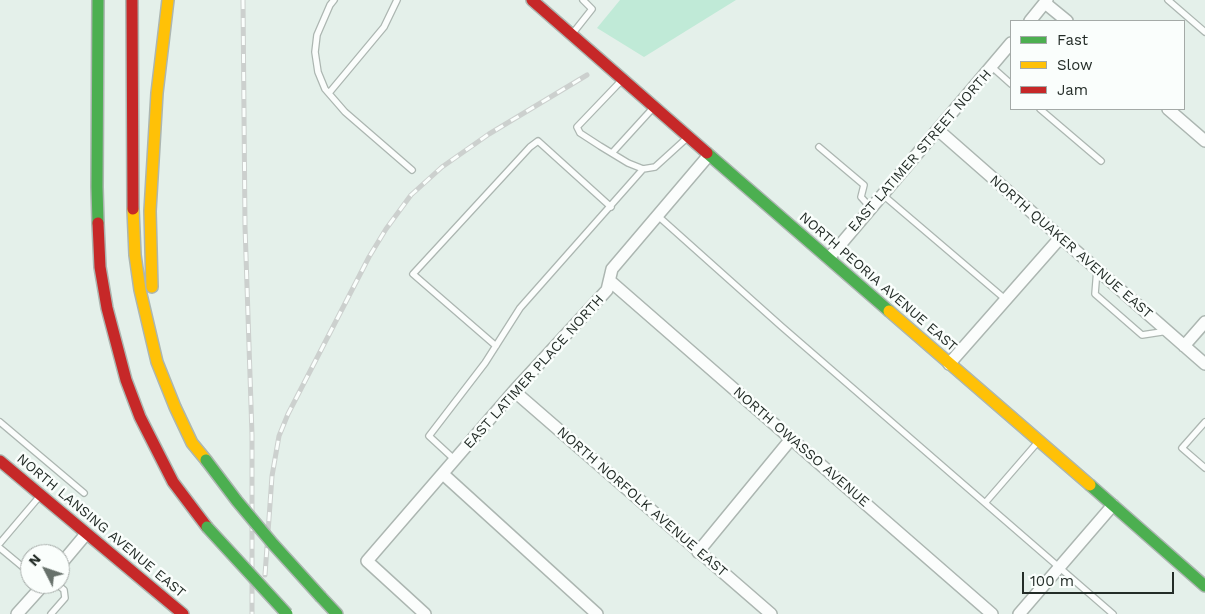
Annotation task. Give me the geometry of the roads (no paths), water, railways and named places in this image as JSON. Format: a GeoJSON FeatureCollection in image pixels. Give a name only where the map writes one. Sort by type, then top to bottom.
{"type":"FeatureCollection","features":[{"type":"Feature","properties":{"kind":"main road"},"geometry":{"type":"LineString","coordinates":[[96,0],[100,267],[107,308],[126,380],[140,417],[173,482],[207,527],[287,614]]}},
{"type":"Feature","properties":{"kind":"main road"},"geometry":{"type":"LineString","coordinates":[[132,0],[135,255],[140,290],[158,362],[174,406],[192,443],[273,544],[337,614]]}},
{"type":"Feature","properties":{"kind":"main road"},"geometry":{"type":"LineString","coordinates":[[158,362],[150,247],[150,211],[157,93],[168,0]]}},
{"type":"Feature","properties":{"kind":"main road","name":"NORTH PEORIA AVENUE EAST"},"geometry":{"type":"LineString","coordinates":[[532,0],[949,364],[1204,582]]}},
{"type":"Feature","properties":{"kind":"main road","name":"NORTH LANSING AVENUE EAST"},"geometry":{"type":"LineString","coordinates":[[0,461],[184,614]]}},
{"type":"Feature","properties":{"kind":"street"},"geometry":{"type":"LineString","coordinates":[[1031,20],[1046,1],[1066,20]]}},
{"type":"Feature","properties":{"kind":"street","name":"EAST LATIMER STREET NORTH"},"geometry":{"type":"LineString","coordinates":[[829,258],[1010,45]]}},
{"type":"Feature","properties":{"kind":"street"},"geometry":{"type":"LineString","coordinates":[[1169,110],[1205,141]]}},
{"type":"Feature","properties":{"kind":"street","name":"NORTH QUAKER AVENUE EAST"},"geometry":{"type":"LineString","coordinates":[[938,130],[1205,364]]}},
{"type":"Feature","properties":{"kind":"street","name":"EAST LATIMER PLACE NORTH"},"geometry":{"type":"LineString","coordinates":[[424,614],[367,561],[514,391],[607,290],[612,269],[710,154]]}},
{"type":"Feature","properties":{"kind":"street"},"geometry":{"type":"LineString","coordinates":[[949,364],[1060,238]]}},
{"type":"Feature","properties":{"kind":"street","name":"NORTH OWASSO AVENUE"},"geometry":{"type":"LineString","coordinates":[[610,280],[992,614]]}},
{"type":"Feature","properties":{"kind":"street"},"geometry":{"type":"LineString","coordinates":[[1184,346],[1205,322]]}},
{"type":"Feature","properties":{"kind":"street","name":"NORTH NORFOLK AVENUE EAST"},"geometry":{"type":"LineString","coordinates":[[514,391],[698,552],[763,612]]}},
{"type":"Feature","properties":{"kind":"street"},"geometry":{"type":"LineString","coordinates":[[698,552],[791,439]]}},
{"type":"Feature","properties":{"kind":"street"},"geometry":{"type":"LineString","coordinates":[[443,474],[597,614]]}},
{"type":"Feature","properties":{"kind":"street"},"geometry":{"type":"LineString","coordinates":[[1019,614],[1113,505]]}},
{"type":"Feature","properties":{"kind":"street"},"geometry":{"type":"LineString","coordinates":[[70,553],[86,534]]}},
{"type":"Feature","properties":{"kind":"street"},"geometry":{"type":"LineString","coordinates":[[17,614],[35,594]]}},
{"type":"Feature","properties":{"kind":"lane"},"geometry":{"type":"LineString","coordinates":[[334,0],[317,35],[315,52],[318,72],[328,93],[344,112],[412,170]]}},
{"type":"Feature","properties":{"kind":"lane"},"geometry":{"type":"LineString","coordinates":[[328,93],[384,27],[397,0]]}},
{"type":"Feature","properties":{"kind":"lane"},"geometry":{"type":"LineString","coordinates":[[572,35],[592,9],[583,0]]}},
{"type":"Feature","properties":{"kind":"lane"},"geometry":{"type":"LineString","coordinates":[[1168,0],[1205,32]]}},
{"type":"Feature","properties":{"kind":"lane"},"geometry":{"type":"LineString","coordinates":[[992,67],[1010,83]]}},
{"type":"Feature","properties":{"kind":"lane"},"geometry":{"type":"LineString","coordinates":[[622,79],[577,128],[580,133],[612,153],[644,169]]}},
{"type":"Feature","properties":{"kind":"lane"},"geometry":{"type":"LineString","coordinates":[[612,153],[654,106]]}},
{"type":"Feature","properties":{"kind":"lane"},"geometry":{"type":"LineString","coordinates":[[1041,110],[1101,161]]}},
{"type":"Feature","properties":{"kind":"lane"},"geometry":{"type":"LineString","coordinates":[[455,460],[429,436],[485,363],[520,308],[644,169],[654,167],[689,137]]}},
{"type":"Feature","properties":{"kind":"lane"},"geometry":{"type":"LineString","coordinates":[[496,346],[413,274],[530,147],[538,141],[611,207]]}},
{"type":"Feature","properties":{"kind":"lane"},"geometry":{"type":"LineString","coordinates":[[819,147],[864,185],[862,197],[871,208]]}},
{"type":"Feature","properties":{"kind":"lane"},"geometry":{"type":"LineString","coordinates":[[883,195],[1005,299]]}},
{"type":"Feature","properties":{"kind":"lane"},"geometry":{"type":"LineString","coordinates":[[658,216],[780,326],[1060,566],[1113,614]]}},
{"type":"Feature","properties":{"kind":"lane"},"geometry":{"type":"LineString","coordinates":[[1096,269],[1095,294],[1142,335],[1168,331]]}},
{"type":"Feature","properties":{"kind":"lane"},"geometry":{"type":"LineString","coordinates":[[0,422],[84,493]]}},
{"type":"Feature","properties":{"kind":"lane"},"geometry":{"type":"LineString","coordinates":[[1205,422],[1182,448],[1205,468]]}},
{"type":"Feature","properties":{"kind":"lane"},"geometry":{"type":"LineString","coordinates":[[985,503],[1039,441]]}},
{"type":"Feature","properties":{"kind":"lane"},"geometry":{"type":"LineString","coordinates":[[0,543],[41,496]]}},
{"type":"Feature","properties":{"kind":"lane"},"geometry":{"type":"LineString","coordinates":[[0,548],[20,565]]}},
{"type":"Feature","properties":{"kind":"lane"},"geometry":{"type":"LineString","coordinates":[[51,614],[65,598],[64,594]]}},
{"type":"Feature","properties":{"kind":"railway"},"geometry":{"type":"LineString","coordinates":[[243,0],[245,226],[252,435],[252,614]]}},
{"type":"Feature","properties":{"kind":"railway"},"geometry":{"type":"LineString","coordinates":[[265,575],[272,476],[279,436],[288,414],[369,257],[386,229],[411,195],[442,167],[489,134],[587,75]]}}]}
